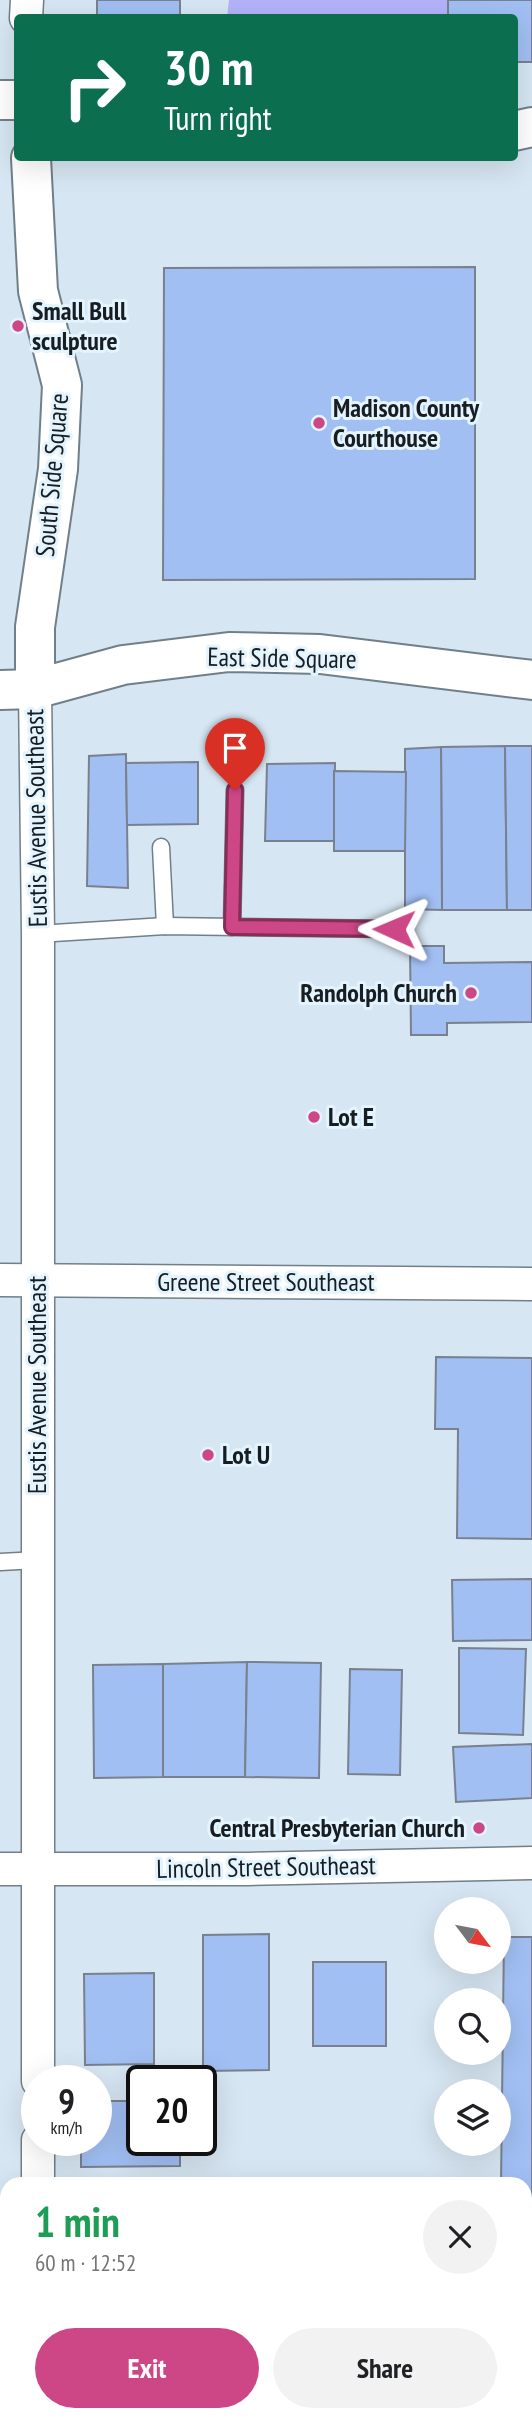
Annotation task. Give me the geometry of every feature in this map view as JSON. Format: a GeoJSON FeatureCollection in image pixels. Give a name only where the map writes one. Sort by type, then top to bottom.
{"type":"FeatureCollection","features":[{"type":"Feature","properties":{"kind":"main road","name":"South Side Square"},"geometry":{"type":"LineString","coordinates":[[17,690],[35,626],[58,469],[62,385],[38,291],[31,161]]}},
{"type":"Feature","properties":{"kind":"main road","name":"East Side Square"},"geometry":{"type":"LineString","coordinates":[[17,690],[123,665],[229,652],[320,654],[532,680]]}},
{"type":"Feature","properties":{"kind":"street","name":"Eustis Avenue Southeast"},"geometry":{"type":"LineString","coordinates":[[17,690],[38,934],[38,2065]]}},
{"type":"Feature","properties":{"kind":"street","name":"Greene Street Southeast"},"geometry":{"type":"LineString","coordinates":[[0,1280],[532,1284]]}},
{"type":"Feature","properties":{"kind":"street","name":"Lincoln Street Southeast"},"geometry":{"type":"LineString","coordinates":[[0,1869],[248,1869],[532,1863]]}},
{"type":"Feature","properties":{"kind":"street"},"geometry":{"type":"LineString","coordinates":[[38,2156],[38,2177]]}},
{"type":"Feature","properties":{"kind":"lane"},"geometry":{"type":"LineString","coordinates":[[232,927],[235,790]]}},
{"type":"Feature","properties":{"kind":"lane"},"geometry":{"type":"LineString","coordinates":[[161,847],[165,926]]}},
{"type":"Feature","properties":{"kind":"lane"},"geometry":{"type":"LineString","coordinates":[[38,934],[165,926],[394,929]]}},
{"type":"Feature","properties":{"kind":"lane"},"geometry":{"type":"LineString","coordinates":[[0,1562],[37,1560]]}},
{"type":"Feature","properties":{"kind":"shaded area"},"geometry":{"type":"Polygon","coordinates":[[[229,0],[448,0],[448,14],[227,14],[229,0]]]}},
{"type":"Feature","properties":{"kind":"building"},"geometry":{"type":"Polygon","coordinates":[[[97,0],[180,0],[180,14],[97,14],[97,0]]]}},
{"type":"Feature","properties":{"kind":"building"},"geometry":{"type":"Polygon","coordinates":[[[448,0],[532,0],[532,62],[518,62],[518,14],[448,14],[448,0]]]}},
{"type":"Feature","properties":{"kind":"building","name":"Madison County Courthouse"},"geometry":{"type":"Polygon","coordinates":[[[475,267],[475,579],[163,580],[164,268],[475,267]]]}},
{"type":"Feature","properties":{"kind":"building"},"geometry":{"type":"Polygon","coordinates":[[[505,746],[507,910],[442,910],[441,747],[505,746]]]}},
{"type":"Feature","properties":{"kind":"building"},"geometry":{"type":"Polygon","coordinates":[[[505,746],[532,746],[532,910],[507,910],[505,746]]]}},
{"type":"Feature","properties":{"kind":"building"},"geometry":{"type":"Polygon","coordinates":[[[441,747],[442,910],[405,909],[405,749],[441,747]]]}},
{"type":"Feature","properties":{"kind":"building"},"geometry":{"type":"Polygon","coordinates":[[[126,754],[128,888],[87,886],[89,756],[126,754]]]}},
{"type":"Feature","properties":{"kind":"building"},"geometry":{"type":"Polygon","coordinates":[[[198,762],[198,824],[127,825],[126,763],[198,762]]]}},
{"type":"Feature","properties":{"kind":"building"},"geometry":{"type":"Polygon","coordinates":[[[335,763],[334,841],[265,841],[267,764],[335,763]]]}},
{"type":"Feature","properties":{"kind":"building"},"geometry":{"type":"Polygon","coordinates":[[[334,771],[406,772],[405,851],[334,851],[334,771]]]}},
{"type":"Feature","properties":{"kind":"building","name":"Randolph Church"},"geometry":{"type":"Polygon","coordinates":[[[410,946],[444,946],[444,963],[532,962],[532,1022],[447,1023],[447,1035],[411,1035],[410,946]]]}},
{"type":"Feature","properties":{"kind":"building"},"geometry":{"type":"Polygon","coordinates":[[[436,1357],[532,1358],[532,1539],[457,1538],[458,1429],[435,1429],[436,1357]]]}},
{"type":"Feature","properties":{"kind":"building"},"geometry":{"type":"Polygon","coordinates":[[[532,1579],[532,1640],[453,1641],[452,1580],[532,1579]]]}},
{"type":"Feature","properties":{"kind":"building"},"geometry":{"type":"Polygon","coordinates":[[[459,1648],[526,1649],[523,1735],[459,1733],[459,1648]]]}},
{"type":"Feature","properties":{"kind":"building"},"geometry":{"type":"Polygon","coordinates":[[[247,1662],[245,1777],[163,1777],[163,1664],[247,1662]]]}},
{"type":"Feature","properties":{"kind":"building"},"geometry":{"type":"Polygon","coordinates":[[[247,1662],[321,1663],[319,1778],[245,1777],[247,1662]]]}},
{"type":"Feature","properties":{"kind":"building"},"geometry":{"type":"Polygon","coordinates":[[[163,1664],[163,1777],[94,1778],[93,1665],[163,1664]]]}},
{"type":"Feature","properties":{"kind":"building"},"geometry":{"type":"Polygon","coordinates":[[[350,1669],[402,1670],[400,1775],[348,1774],[350,1669]]]}},
{"type":"Feature","properties":{"kind":"building"},"geometry":{"type":"Polygon","coordinates":[[[532,1744],[532,1798],[456,1802],[453,1747],[532,1744]]]}},
{"type":"Feature","properties":{"kind":"building"},"geometry":{"type":"Polygon","coordinates":[[[269,1934],[269,2070],[217,2071],[217,2065],[203,2065],[203,1935],[269,1934]]]}},
{"type":"Feature","properties":{"kind":"building"},"geometry":{"type":"Polygon","coordinates":[[[511,1937],[532,1937],[532,2177],[501,2177],[501,2156],[511,2156],[511,2079],[502,2079],[502,2065],[511,2065],[511,1988],[503,1988],[504,1974],[511,1974],[511,1937]]]}},
{"type":"Feature","properties":{"kind":"building"},"geometry":{"type":"Polygon","coordinates":[[[313,1962],[386,1962],[386,2046],[313,2046],[313,1962]]]}},
{"type":"Feature","properties":{"kind":"building"},"geometry":{"type":"Polygon","coordinates":[[[154,1973],[154,2064],[85,2065],[84,1974],[154,1973]]]}},
{"type":"Feature","properties":{"kind":"building"},"geometry":{"type":"Polygon","coordinates":[[[112,2101],[126,2101],[126,2156],[180,2156],[180,2166],[81,2167],[81,2156],[112,2156],[112,2101]]]}},
{"type":"Feature","properties":{"kind":"place","name":"Small Bull sculpture"},"geometry":{"type":"Point","coordinates":[18,326]}},
{"type":"Feature","properties":{"kind":"place","name":"Madison County Courthouse"},"geometry":{"type":"Point","coordinates":[319,423]}},
{"type":"Feature","properties":{"kind":"place","name":"Randolph Church"},"geometry":{"type":"Point","coordinates":[471,993]}},
{"type":"Feature","properties":{"kind":"place","name":"Lot E"},"geometry":{"type":"Point","coordinates":[314,1117]}},
{"type":"Feature","properties":{"kind":"place","name":"Lot U"},"geometry":{"type":"Point","coordinates":[208,1455]}},
{"type":"Feature","properties":{"kind":"place","name":"Central Presbyterian Church"},"geometry":{"type":"Point","coordinates":[479,1828]}},
{"type":"Feature","properties":{"kind":"route"},"geometry":{"type":"LineString","coordinates":[[235,790],[232,927],[394,929]]}}]}
